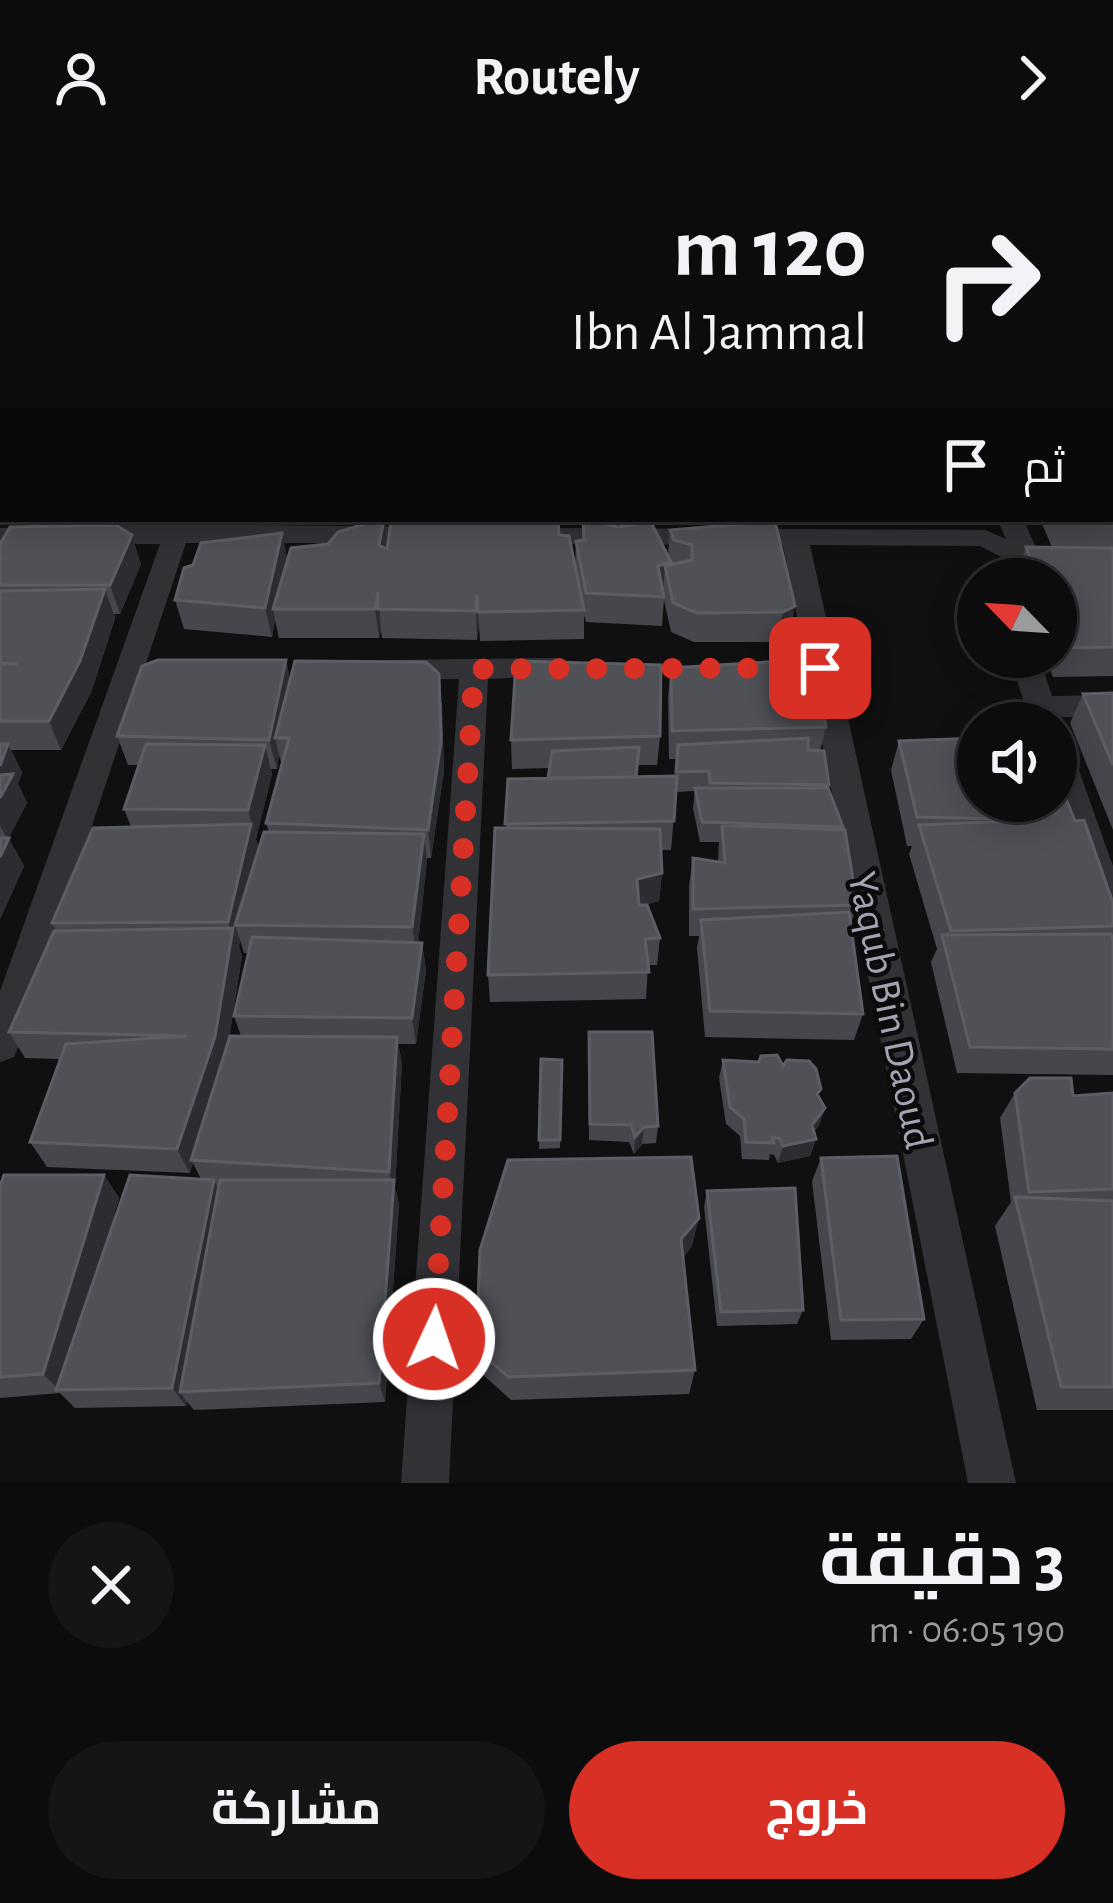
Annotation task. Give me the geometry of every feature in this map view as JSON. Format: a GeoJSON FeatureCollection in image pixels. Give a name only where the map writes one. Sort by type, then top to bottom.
{"type":"FeatureCollection","features":[{"type":"Feature","properties":{"kind":"street"},"geometry":{"type":"LineString","coordinates":[[1011,522],[1028,558]]}},
{"type":"Feature","properties":{"kind":"street"},"geometry":{"type":"LineString","coordinates":[[0,536],[463,531],[985,538],[1021,558]]}},
{"type":"Feature","properties":{"kind":"street"},"geometry":{"type":"LineString","coordinates":[[0,1045],[143,672],[177,532]]}},
{"type":"Feature","properties":{"kind":"street","name":"Yaqub Bin Daoud"},"geometry":{"type":"LineString","coordinates":[[795,537],[809,668],[992,1483]]}},
{"type":"Feature","properties":{"kind":"street"},"geometry":{"type":"LineString","coordinates":[[985,538],[991,558]]}},
{"type":"Feature","properties":{"kind":"street"},"geometry":{"type":"LineString","coordinates":[[1077,564],[1113,565]]}},
{"type":"Feature","properties":{"kind":"street"},"geometry":{"type":"LineString","coordinates":[[360,670],[590,668]]}},
{"type":"Feature","properties":{"kind":"street"},"geometry":{"type":"LineString","coordinates":[[425,1483],[474,669]]}},
{"type":"Feature","properties":{"kind":"street"},"geometry":{"type":"LineString","coordinates":[[1077,711],[1113,706]]}},
{"type":"Feature","properties":{"kind":"street"},"geometry":{"type":"LineString","coordinates":[[1077,812],[1113,915]]}},
{"type":"Feature","properties":{"kind":"building"},"geometry":{"type":"Polygon","coordinates":[[[383,522],[379,545],[387,549],[391,522],[558,522],[559,535],[569,536],[584,610],[478,612],[477,595],[476,611],[378,609],[378,592],[375,609],[273,609],[291,548],[328,544],[338,532],[383,522]]]}},
{"type":"Feature","properties":{"kind":"building"},"geometry":{"type":"Polygon","coordinates":[[[583,522],[618,527],[651,522],[671,562],[658,566],[664,597],[586,593],[576,541],[584,540],[583,522]]]}},
{"type":"Feature","properties":{"kind":"building"},"geometry":{"type":"Polygon","coordinates":[[[775,522],[795,606],[783,612],[697,613],[673,603],[665,566],[692,560],[692,545],[674,540],[670,530],[775,522]]]}},
{"type":"Feature","properties":{"kind":"building"},"geometry":{"type":"Polygon","coordinates":[[[116,525],[132,535],[110,585],[0,585],[0,544],[10,527],[116,525]]]}},
{"type":"Feature","properties":{"kind":"building"},"geometry":{"type":"Polygon","coordinates":[[[282,533],[265,608],[175,600],[184,568],[193,565],[201,543],[282,533]]]}},
{"type":"Feature","properties":{"kind":"building"},"geometry":{"type":"Polygon","coordinates":[[[1026,547],[1113,548],[1113,647],[1077,648],[1077,558],[1030,558],[1026,547]]]}},
{"type":"Feature","properties":{"kind":"building"},"geometry":{"type":"Polygon","coordinates":[[[105,589],[80,661],[49,721],[0,721],[0,664],[17,664],[0,663],[0,591],[105,589]]]}},
{"type":"Feature","properties":{"kind":"building"},"geometry":{"type":"Polygon","coordinates":[[[815,659],[826,727],[672,731],[671,668],[815,659]]]}},
{"type":"Feature","properties":{"kind":"building"},"geometry":{"type":"Polygon","coordinates":[[[158,660],[286,660],[269,740],[117,736],[142,666],[158,660]]]}},
{"type":"Feature","properties":{"kind":"building"},"geometry":{"type":"Polygon","coordinates":[[[295,661],[426,662],[439,674],[441,742],[428,830],[266,823],[289,738],[275,738],[295,661]]]}},
{"type":"Feature","properties":{"kind":"building"},"geometry":{"type":"Polygon","coordinates":[[[516,661],[661,665],[660,736],[511,740],[516,661]]]}},
{"type":"Feature","properties":{"kind":"building"},"geometry":{"type":"Polygon","coordinates":[[[1113,693],[1113,765],[1083,694],[1113,693]]]}},
{"type":"Feature","properties":{"kind":"building"},"geometry":{"type":"Polygon","coordinates":[[[808,738],[808,750],[824,751],[829,785],[710,783],[709,771],[676,772],[678,745],[808,738]]]}},
{"type":"Feature","properties":{"kind":"building"},"geometry":{"type":"Polygon","coordinates":[[[957,739],[957,818],[917,817],[899,741],[957,739]]]}},
{"type":"Feature","properties":{"kind":"building"},"geometry":{"type":"Polygon","coordinates":[[[146,744],[265,745],[248,810],[124,809],[146,744]]]}},
{"type":"Feature","properties":{"kind":"building"},"geometry":{"type":"Polygon","coordinates":[[[639,747],[636,777],[548,778],[552,751],[639,747]]]}},
{"type":"Feature","properties":{"kind":"building"},"geometry":{"type":"Polygon","coordinates":[[[13,774],[0,798],[0,775],[13,774]]]}},
{"type":"Feature","properties":{"kind":"building"},"geometry":{"type":"Polygon","coordinates":[[[677,776],[674,821],[505,824],[508,779],[677,776]]]}},
{"type":"Feature","properties":{"kind":"building"},"geometry":{"type":"Polygon","coordinates":[[[695,788],[828,788],[843,827],[702,822],[695,788]]]}},
{"type":"Feature","properties":{"kind":"building"},"geometry":{"type":"Polygon","coordinates":[[[1084,820],[1113,903],[1113,926],[951,931],[919,825],[1084,820]]]}},
{"type":"Feature","properties":{"kind":"building"},"geometry":{"type":"Polygon","coordinates":[[[251,824],[228,922],[52,923],[93,828],[251,824]]]}},
{"type":"Feature","properties":{"kind":"building"},"geometry":{"type":"Polygon","coordinates":[[[722,825],[845,830],[857,905],[693,909],[693,858],[725,863],[722,825]]]}},
{"type":"Feature","properties":{"kind":"building"},"geometry":{"type":"Polygon","coordinates":[[[495,828],[660,829],[662,873],[637,879],[639,905],[647,905],[660,938],[645,939],[649,972],[488,975],[495,828]]]}},
{"type":"Feature","properties":{"kind":"building"},"geometry":{"type":"Polygon","coordinates":[[[264,832],[424,834],[412,927],[235,925],[264,832]]]}},
{"type":"Feature","properties":{"kind":"building"},"geometry":{"type":"Polygon","coordinates":[[[849,912],[863,1014],[710,1011],[701,920],[849,912]]]}},
{"type":"Feature","properties":{"kind":"building"},"geometry":{"type":"Polygon","coordinates":[[[233,928],[215,1037],[177,1149],[30,1142],[66,1044],[187,1036],[9,1032],[54,931],[233,928]]]}},
{"type":"Feature","properties":{"kind":"building"},"geometry":{"type":"Polygon","coordinates":[[[1111,934],[1113,1049],[970,1047],[942,935],[1111,934]]]}},
{"type":"Feature","properties":{"kind":"building"},"geometry":{"type":"Polygon","coordinates":[[[252,937],[422,943],[412,1018],[234,1016],[252,937]]]}},
{"type":"Feature","properties":{"kind":"building"},"geometry":{"type":"Polygon","coordinates":[[[589,1032],[652,1032],[658,1126],[644,1127],[635,1137],[631,1125],[590,1124],[589,1032]]]}},
{"type":"Feature","properties":{"kind":"building"},"geometry":{"type":"Polygon","coordinates":[[[230,1036],[397,1037],[389,1172],[191,1160],[230,1036]]]}},
{"type":"Feature","properties":{"kind":"building"},"geometry":{"type":"Polygon","coordinates":[[[777,1055],[783,1066],[787,1060],[809,1061],[816,1069],[821,1089],[817,1094],[825,1108],[812,1125],[816,1139],[783,1146],[779,1138],[772,1137],[774,1143],[746,1142],[744,1119],[730,1107],[723,1060],[759,1062],[761,1056],[777,1055]]]}},
{"type":"Feature","properties":{"kind":"building"},"geometry":{"type":"Polygon","coordinates":[[[541,1059],[562,1060],[560,1140],[539,1140],[541,1059]]]}},
{"type":"Feature","properties":{"kind":"building"},"geometry":{"type":"Polygon","coordinates":[[[1030,1078],[1071,1078],[1073,1096],[1113,1093],[1113,1189],[1029,1192],[1015,1093],[1030,1078]]]}},
{"type":"Feature","properties":{"kind":"building"},"geometry":{"type":"Polygon","coordinates":[[[897,1156],[924,1319],[841,1320],[821,1158],[897,1156]]]}},
{"type":"Feature","properties":{"kind":"building"},"geometry":{"type":"Polygon","coordinates":[[[691,1157],[699,1218],[681,1239],[695,1370],[508,1377],[476,1348],[480,1250],[508,1160],[691,1157]]]}},
{"type":"Feature","properties":{"kind":"building"},"geometry":{"type":"Polygon","coordinates":[[[4,1175],[104,1175],[43,1374],[0,1377],[0,1186],[4,1175]]]}},
{"type":"Feature","properties":{"kind":"building"},"geometry":{"type":"Polygon","coordinates":[[[130,1175],[214,1180],[172,1388],[56,1390],[130,1175]]]}},
{"type":"Feature","properties":{"kind":"building"},"geometry":{"type":"Polygon","coordinates":[[[220,1180],[394,1180],[379,1383],[180,1392],[220,1180]]]}},
{"type":"Feature","properties":{"kind":"building"},"geometry":{"type":"Polygon","coordinates":[[[795,1188],[803,1310],[721,1312],[707,1191],[795,1188]]]}},
{"type":"Feature","properties":{"kind":"building"},"geometry":{"type":"Polygon","coordinates":[[[1015,1197],[1113,1201],[1113,1387],[1061,1387],[1015,1197]]]}},
{"type":"Feature","properties":{"kind":"route"},"geometry":{"type":"LineString","coordinates":[[434,1339],[474,669],[820,668]]}}]}
